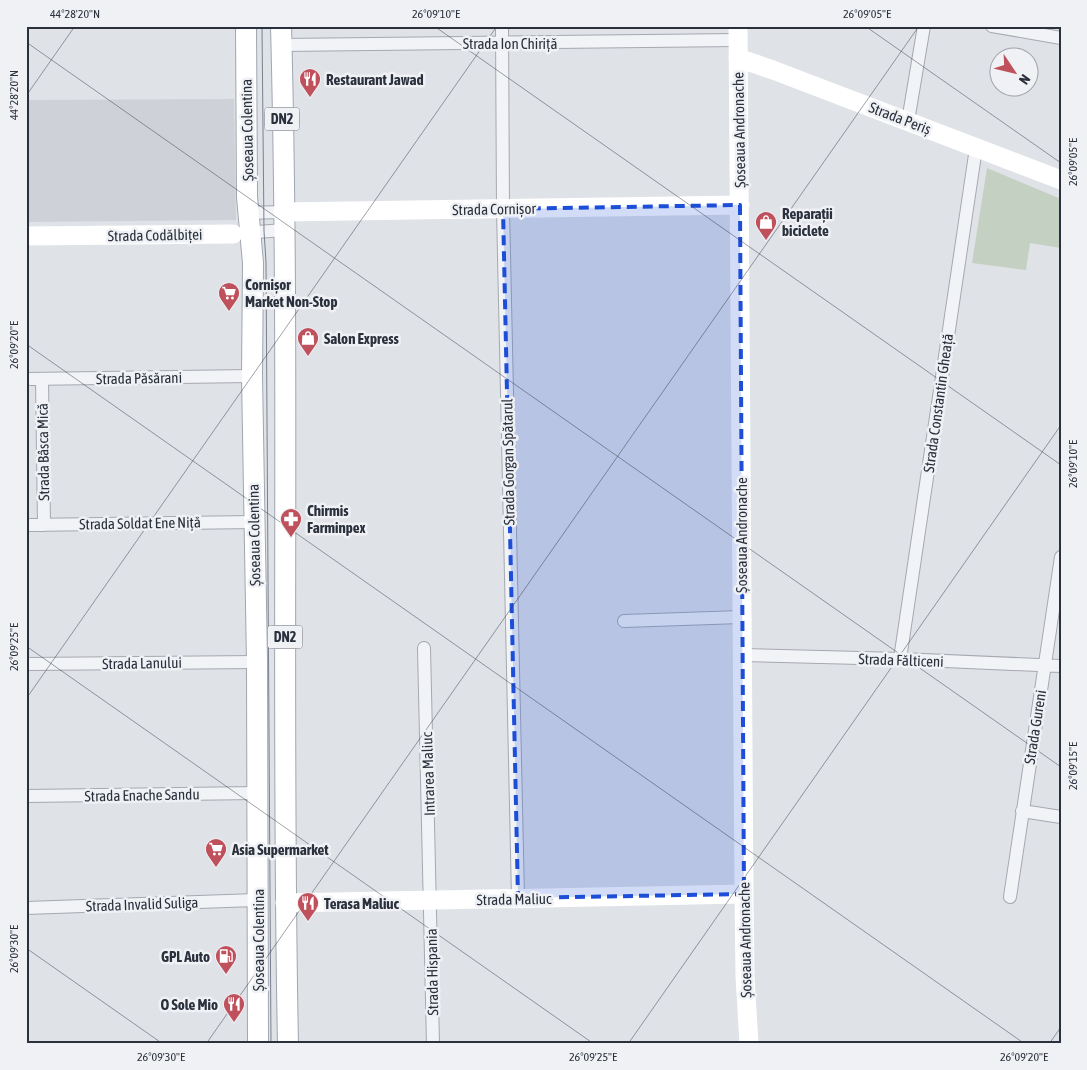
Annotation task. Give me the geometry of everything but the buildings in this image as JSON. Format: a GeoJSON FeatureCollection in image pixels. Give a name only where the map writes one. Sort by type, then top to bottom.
{"type":"FeatureCollection","features":[{"type":"Feature","properties":{"kind":"main road","name":"Șoseaua Colentina"},"geometry":{"type":"LineString","coordinates":[[246,26],[244,227],[253,263],[252,376],[257,662],[258,1044]]}},
{"type":"Feature","properties":{"kind":"main road","name":"Șoseaua Colentina"},"geometry":{"type":"LineString","coordinates":[[281,36],[285,903],[288,1044]]}},
{"type":"Feature","properties":{"kind":"street","name":"Strada Gorgan Spătarul"},"geometry":{"type":"LineString","coordinates":[[502,26],[503,209],[518,898]]}},
{"type":"Feature","properties":{"kind":"street"},"geometry":{"type":"LineString","coordinates":[[908,122],[924,26]]}},
{"type":"Feature","properties":{"kind":"street"},"geometry":{"type":"LineString","coordinates":[[992,26],[1061,38]]}},
{"type":"Feature","properties":{"kind":"street","name":"Strada Ion Chiriță"},"geometry":{"type":"LineString","coordinates":[[281,36],[503,43],[738,42]]}},
{"type":"Feature","properties":{"kind":"street","name":"Strada Periș"},"geometry":{"type":"LineString","coordinates":[[738,42],[767,68],[1061,180]]}},
{"type":"Feature","properties":{"kind":"street","name":"Șoseaua Andronache"},"geometry":{"type":"LineString","coordinates":[[738,42],[744,894],[745,976],[749,1044]]}},
{"type":"Feature","properties":{"kind":"street","name":"Strada Constantin Gheață"},"geometry":{"type":"LineString","coordinates":[[900,659],[976,148]]}},
{"type":"Feature","properties":{"kind":"street","name":"Strada Cornișor"},"geometry":{"type":"LineString","coordinates":[[244,227],[283,221],[503,209],[740,205]]}},
{"type":"Feature","properties":{"kind":"street","name":"Strada Codălbiței"},"geometry":{"type":"LineString","coordinates":[[26,236],[244,227],[283,221]]}},
{"type":"Feature","properties":{"kind":"street","name":"Strada Păsărani"},"geometry":{"type":"LineString","coordinates":[[26,379],[252,376]]}},
{"type":"Feature","properties":{"kind":"street","name":"Strada Bâsca Mică"},"geometry":{"type":"LineString","coordinates":[[42,379],[44,525]]}},
{"type":"Feature","properties":{"kind":"street","name":"Strada Soldat Ene Niță"},"geometry":{"type":"LineString","coordinates":[[26,525],[254,522]]}},
{"type":"Feature","properties":{"kind":"street","name":"Strada Gureni"},"geometry":{"type":"LineString","coordinates":[[1010,897],[1061,557]]}},
{"type":"Feature","properties":{"kind":"street"},"geometry":{"type":"LineString","coordinates":[[624,621],[741,617]]}},
{"type":"Feature","properties":{"kind":"street","name":"Intrarea Maliuc"},"geometry":{"type":"LineString","coordinates":[[424,648],[431,900]]}},
{"type":"Feature","properties":{"kind":"street","name":"Strada Fălticeni"},"geometry":{"type":"LineString","coordinates":[[742,655],[1061,666]]}},
{"type":"Feature","properties":{"kind":"street","name":"Strada Lanului"},"geometry":{"type":"LineString","coordinates":[[26,664],[257,662]]}},
{"type":"Feature","properties":{"kind":"street","name":"Strada Enache Sandu"},"geometry":{"type":"LineString","coordinates":[[26,796],[257,793]]}},
{"type":"Feature","properties":{"kind":"street"},"geometry":{"type":"LineString","coordinates":[[1022,811],[1061,816]]}},
{"type":"Feature","properties":{"kind":"street","name":"Strada Maliuc"},"geometry":{"type":"LineString","coordinates":[[285,903],[744,894]]}},
{"type":"Feature","properties":{"kind":"street","name":"Strada Invalid Suliga"},"geometry":{"type":"LineString","coordinates":[[26,908],[258,900]]}},
{"type":"Feature","properties":{"kind":"street","name":"Strada Hispania"},"geometry":{"type":"LineString","coordinates":[[431,900],[433,1044]]}},
{"type":"Feature","properties":{"kind":"highlighted area"},"geometry":{"type":"Polygon","coordinates":[[[740,205],[744,894],[518,898],[503,209],[740,205]]]}},
{"type":"Feature","properties":{"kind":"shaded area"},"geometry":{"type":"Polygon","coordinates":[[[234,99],[236,220],[26,222],[26,100],[234,99]]]}},
{"type":"Feature","properties":{"kind":"green space"},"geometry":{"type":"Polygon","coordinates":[[[987,168],[1061,199],[1061,248],[1030,243],[1026,270],[972,263],[987,168]]]}},
{"type":"Feature","properties":{"kind":"tram line"},"geometry":{"type":"LineString","coordinates":[[262,26],[266,262],[271,1044]]}},
{"type":"Feature","properties":{"kind":"place","name":"Restaurant Jawad"},"geometry":{"type":"Point","coordinates":[310,98]}},
{"type":"Feature","properties":{"kind":"place","name":"Reparații biciclete"},"geometry":{"type":"Point","coordinates":[766,241]}},
{"type":"Feature","properties":{"kind":"place","name":"Cornișor Market Non-Stop"},"geometry":{"type":"Point","coordinates":[229,312]}},
{"type":"Feature","properties":{"kind":"place","name":"Salon Express"},"geometry":{"type":"Point","coordinates":[308,357]}},
{"type":"Feature","properties":{"kind":"place","name":"Chirmis Farminpex"},"geometry":{"type":"Point","coordinates":[291,538]}},
{"type":"Feature","properties":{"kind":"place","name":"Asia Supermarket"},"geometry":{"type":"Point","coordinates":[216,868]}},
{"type":"Feature","properties":{"kind":"place","name":"Terasa Maliuc"},"geometry":{"type":"Point","coordinates":[308,922]}},
{"type":"Feature","properties":{"kind":"place","name":"GPL Auto"},"geometry":{"type":"Point","coordinates":[226,975]}},
{"type":"Feature","properties":{"kind":"place","name":"O Sole Mio"},"geometry":{"type":"Point","coordinates":[234,1023]}}]}
